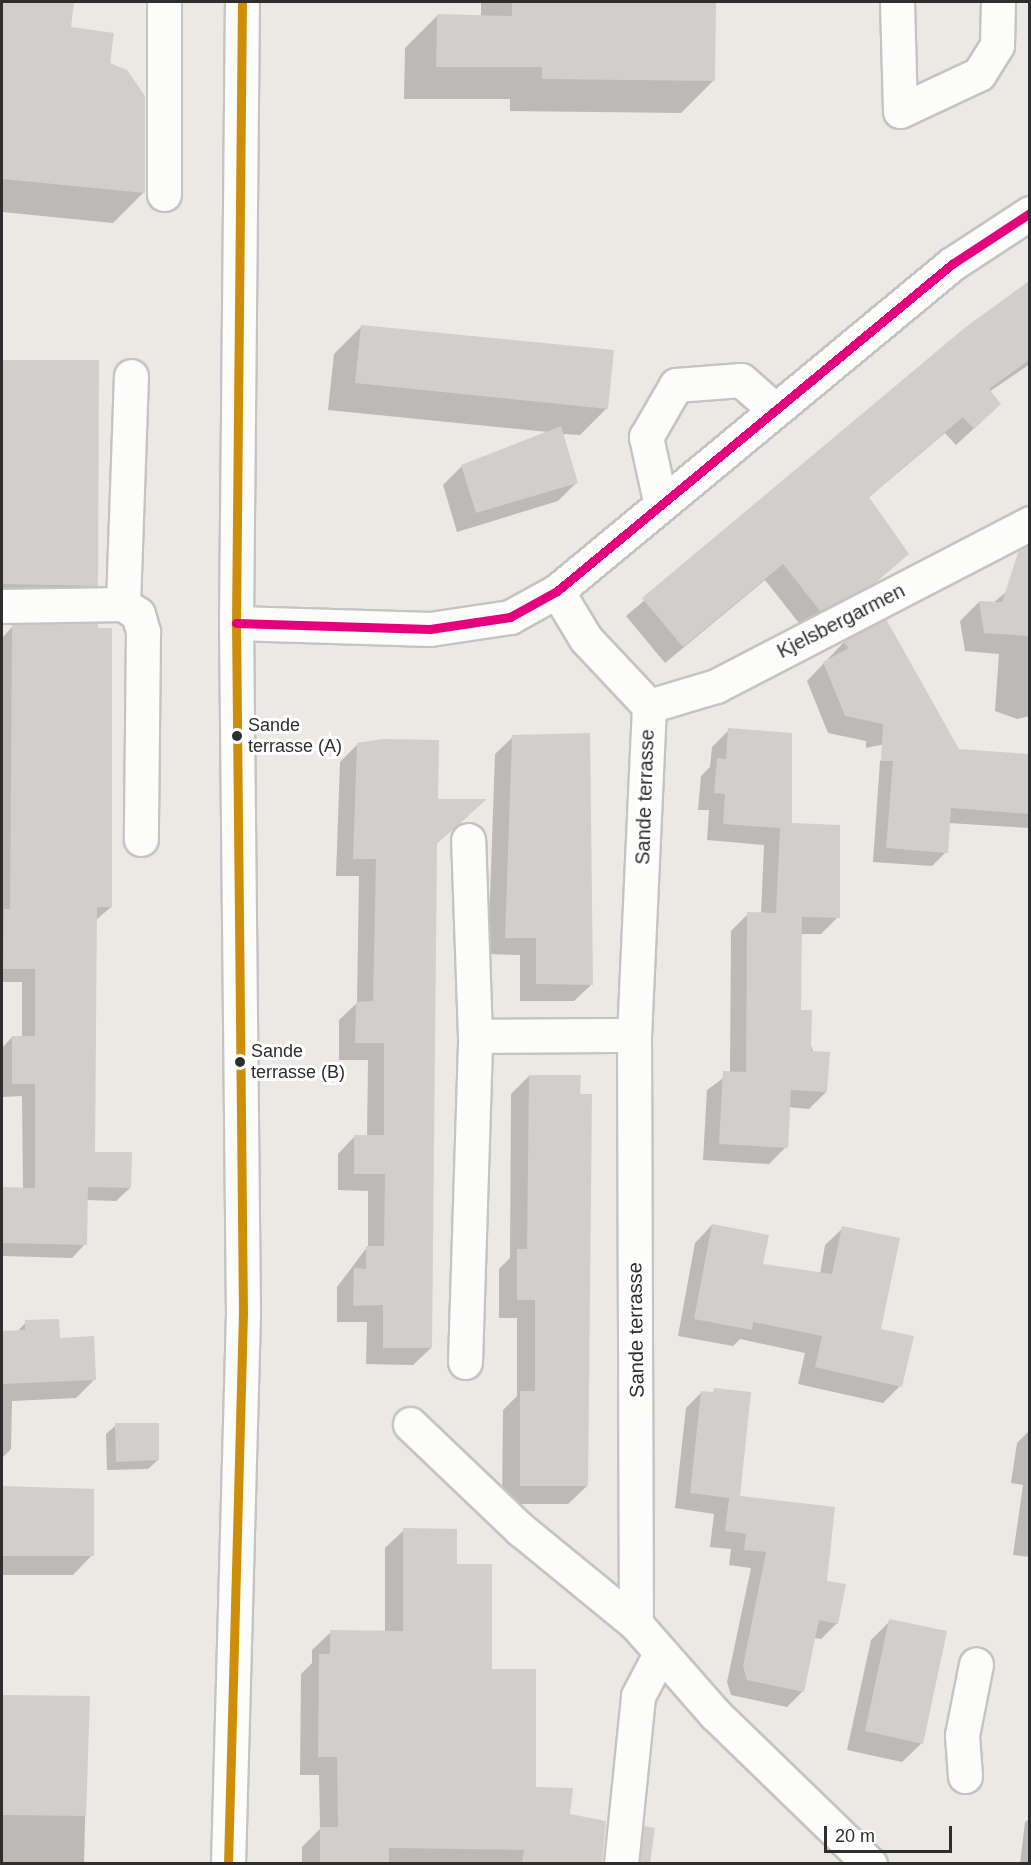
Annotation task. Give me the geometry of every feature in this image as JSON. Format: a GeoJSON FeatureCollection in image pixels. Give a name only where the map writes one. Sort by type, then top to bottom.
{"type":"FeatureCollection","features":[{"type":"Feature","properties":{"kind":"street"},"geometry":{"type":"LineString","coordinates":[[164,2],[164,194]]}},
{"type":"Feature","properties":{"kind":"street"},"geometry":{"type":"LineString","coordinates":[[228,1863],[243,1314],[236,622],[242,2]]}},
{"type":"Feature","properties":{"kind":"street"},"geometry":{"type":"LineString","coordinates":[[897,2],[900,111],[979,74],[997,45],[998,2]]}},
{"type":"Feature","properties":{"kind":"street"},"geometry":{"type":"LineString","coordinates":[[236,622],[430,629],[490,624],[557,591],[660,501],[951,264],[1029,213]]}},
{"type":"Feature","properties":{"kind":"street"},"geometry":{"type":"LineString","coordinates":[[123,604],[130,376]]}},
{"type":"Feature","properties":{"kind":"street"},"geometry":{"type":"LineString","coordinates":[[660,501],[646,437],[676,385],[741,380],[774,409]]}},
{"type":"Feature","properties":{"kind":"street","name":"Kjelsbergarmen"},"geometry":{"type":"LineString","coordinates":[[649,706],[716,686],[1029,523]]}},
{"type":"Feature","properties":{"kind":"street","name":"Sande terrasse"},"geometry":{"type":"LineString","coordinates":[[557,591],[586,639],[649,706],[634,1035],[636,1624]]}},
{"type":"Feature","properties":{"kind":"street"},"geometry":{"type":"LineString","coordinates":[[2,606],[123,604],[138,614],[143,632],[141,839]]}},
{"type":"Feature","properties":{"kind":"street"},"geometry":{"type":"LineString","coordinates":[[465,1362],[475,1036],[468,840]]}},
{"type":"Feature","properties":{"kind":"street"},"geometry":{"type":"LineString","coordinates":[[475,1036],[634,1035]]}},
{"type":"Feature","properties":{"kind":"street"},"geometry":{"type":"LineString","coordinates":[[410,1424],[520,1529],[636,1624],[660,1654],[870,1863]]}},
{"type":"Feature","properties":{"kind":"street"},"geometry":{"type":"LineString","coordinates":[[621,1863],[638,1696],[660,1654]]}},
{"type":"Feature","properties":{"kind":"street"},"geometry":{"type":"LineString","coordinates":[[965,1776],[962,1735],[976,1664]]}},
{"type":"Feature","properties":{"kind":"building"},"geometry":{"type":"Polygon","coordinates":[[[2,2],[74,2],[71,27],[114,33],[110,63],[127,70],[145,96],[145,193],[2,179],[2,2]]]}},
{"type":"Feature","properties":{"kind":"building"},"geometry":{"type":"Polygon","coordinates":[[[512,2],[716,2],[715,81],[542,79],[542,67],[436,67],[437,14],[512,16],[512,2]]]}},
{"type":"Feature","properties":{"kind":"building"},"geometry":{"type":"Polygon","coordinates":[[[1029,281],[1029,360],[989,389],[1001,404],[974,429],[963,417],[869,497],[909,554],[875,583],[820,611],[783,564],[683,647],[642,598],[967,326],[1029,281]]]}},
{"type":"Feature","properties":{"kind":"building"},"geometry":{"type":"Polygon","coordinates":[[[361,325],[614,350],[608,409],[355,383],[361,325]]]}},
{"type":"Feature","properties":{"kind":"building"},"geometry":{"type":"Polygon","coordinates":[[[2,360],[99,360],[98,586],[2,584],[2,360]]]}},
{"type":"Feature","properties":{"kind":"building"},"geometry":{"type":"Polygon","coordinates":[[[561,426],[578,483],[476,513],[461,465],[561,426]]]}},
{"type":"Feature","properties":{"kind":"building"},"geometry":{"type":"Polygon","coordinates":[[[1029,544],[1029,636],[984,633],[979,601],[1002,602],[1019,550],[1029,544]]]}},
{"type":"Feature","properties":{"kind":"building"},"geometry":{"type":"Polygon","coordinates":[[[886,619],[959,749],[1029,754],[1029,814],[951,808],[948,853],[886,848],[893,761],[881,761],[883,724],[845,716],[823,662],[849,648],[843,641],[886,619]]]}},
{"type":"Feature","properties":{"kind":"building"},"geometry":{"type":"Polygon","coordinates":[[[98,623],[98,628],[112,628],[112,907],[97,907],[95,1152],[132,1152],[131,1188],[88,1187],[87,1245],[2,1243],[2,1187],[35,1188],[35,1084],[12,1084],[12,1036],[35,1036],[35,969],[3,969],[4,909],[10,909],[12,625],[98,623]]]}},
{"type":"Feature","properties":{"kind":"building"},"geometry":{"type":"Polygon","coordinates":[[[728,728],[792,733],[792,823],[840,825],[840,918],[802,917],[801,1010],[812,1010],[811,1051],[830,1052],[827,1092],[791,1090],[788,1148],[719,1144],[723,1071],[746,1072],[747,912],[776,913],[780,828],[723,824],[725,794],[714,793],[717,758],[726,759],[728,728]]]}},
{"type":"Feature","properties":{"kind":"building"},"geometry":{"type":"Polygon","coordinates":[[[590,733],[593,985],[536,984],[536,938],[505,938],[512,735],[590,733]]]}},
{"type":"Feature","properties":{"kind":"building"},"geometry":{"type":"Polygon","coordinates":[[[383,739],[439,740],[438,799],[487,799],[437,843],[432,1348],[383,1348],[383,1305],[353,1306],[354,1268],[366,1269],[366,1246],[384,1246],[385,1174],[354,1174],[354,1135],[384,1135],[384,1043],[355,1043],[356,1002],[373,1001],[376,859],[353,859],[357,743],[383,739]]]}},
{"type":"Feature","properties":{"kind":"building"},"geometry":{"type":"Polygon","coordinates":[[[529,1075],[581,1075],[580,1094],[592,1094],[588,1486],[520,1486],[520,1391],[535,1391],[535,1300],[517,1300],[517,1249],[527,1249],[529,1075]]]}},
{"type":"Feature","properties":{"kind":"building"},"geometry":{"type":"Polygon","coordinates":[[[712,1224],[769,1235],[763,1264],[832,1274],[842,1226],[900,1238],[881,1329],[914,1336],[902,1387],[815,1367],[822,1336],[753,1322],[752,1330],[694,1319],[712,1224]]]}},
{"type":"Feature","properties":{"kind":"building"},"geometry":{"type":"Polygon","coordinates":[[[59,1319],[60,1338],[94,1336],[96,1380],[2,1384],[2,1331],[25,1330],[25,1320],[59,1319]]]}},
{"type":"Feature","properties":{"kind":"building"},"geometry":{"type":"Polygon","coordinates":[[[714,1388],[751,1392],[740,1496],[835,1507],[827,1581],[846,1584],[838,1624],[819,1620],[804,1692],[747,1680],[743,1666],[766,1552],[744,1550],[746,1534],[725,1531],[729,1498],[690,1493],[701,1391],[713,1392],[714,1388]]]}},
{"type":"Feature","properties":{"kind":"building"},"geometry":{"type":"Polygon","coordinates":[[[115,1423],[159,1423],[159,1460],[116,1462],[115,1423]]]}},
{"type":"Feature","properties":{"kind":"building"},"geometry":{"type":"Polygon","coordinates":[[[2,1486],[94,1489],[94,1556],[2,1556],[2,1486]]]}},
{"type":"Feature","properties":{"kind":"building"},"geometry":{"type":"Polygon","coordinates":[[[403,1528],[457,1529],[457,1564],[492,1564],[492,1669],[536,1669],[536,1787],[573,1788],[570,1814],[606,1821],[602,1863],[522,1863],[524,1850],[389,1848],[389,1863],[320,1863],[320,1827],[338,1827],[337,1757],[318,1757],[319,1654],[330,1654],[330,1630],[403,1631],[403,1528]]]}},
{"type":"Feature","properties":{"kind":"building"},"geometry":{"type":"Polygon","coordinates":[[[889,1619],[947,1631],[923,1744],[865,1731],[889,1619]]]}},
{"type":"Feature","properties":{"kind":"building"},"geometry":{"type":"Polygon","coordinates":[[[2,1695],[90,1696],[86,1816],[2,1815],[2,1695]]]}},
{"type":"Feature","properties":{"kind":"building"},"geometry":{"type":"Polygon","coordinates":[[[644,1826],[655,1828],[650,1863],[640,1863],[644,1826]]]}},
{"type":"Feature","properties":{"kind":"transit line"},"geometry":{"type":"LineString","coordinates":[[228,1864],[243,1314],[236,623],[242,2]]}},
{"type":"Feature","properties":{"kind":"transit line"},"geometry":{"type":"LineString","coordinates":[[236,623],[430,629],[510,617],[557,591],[952,264],[1030,213]]}},
{"type":"Feature","properties":{"kind":"place","name":"Sande terrasse (A)"},"geometry":{"type":"Point","coordinates":[237,736]}},
{"type":"Feature","properties":{"kind":"place","name":"Sande terrasse (B)"},"geometry":{"type":"Point","coordinates":[240,1062]}}]}
